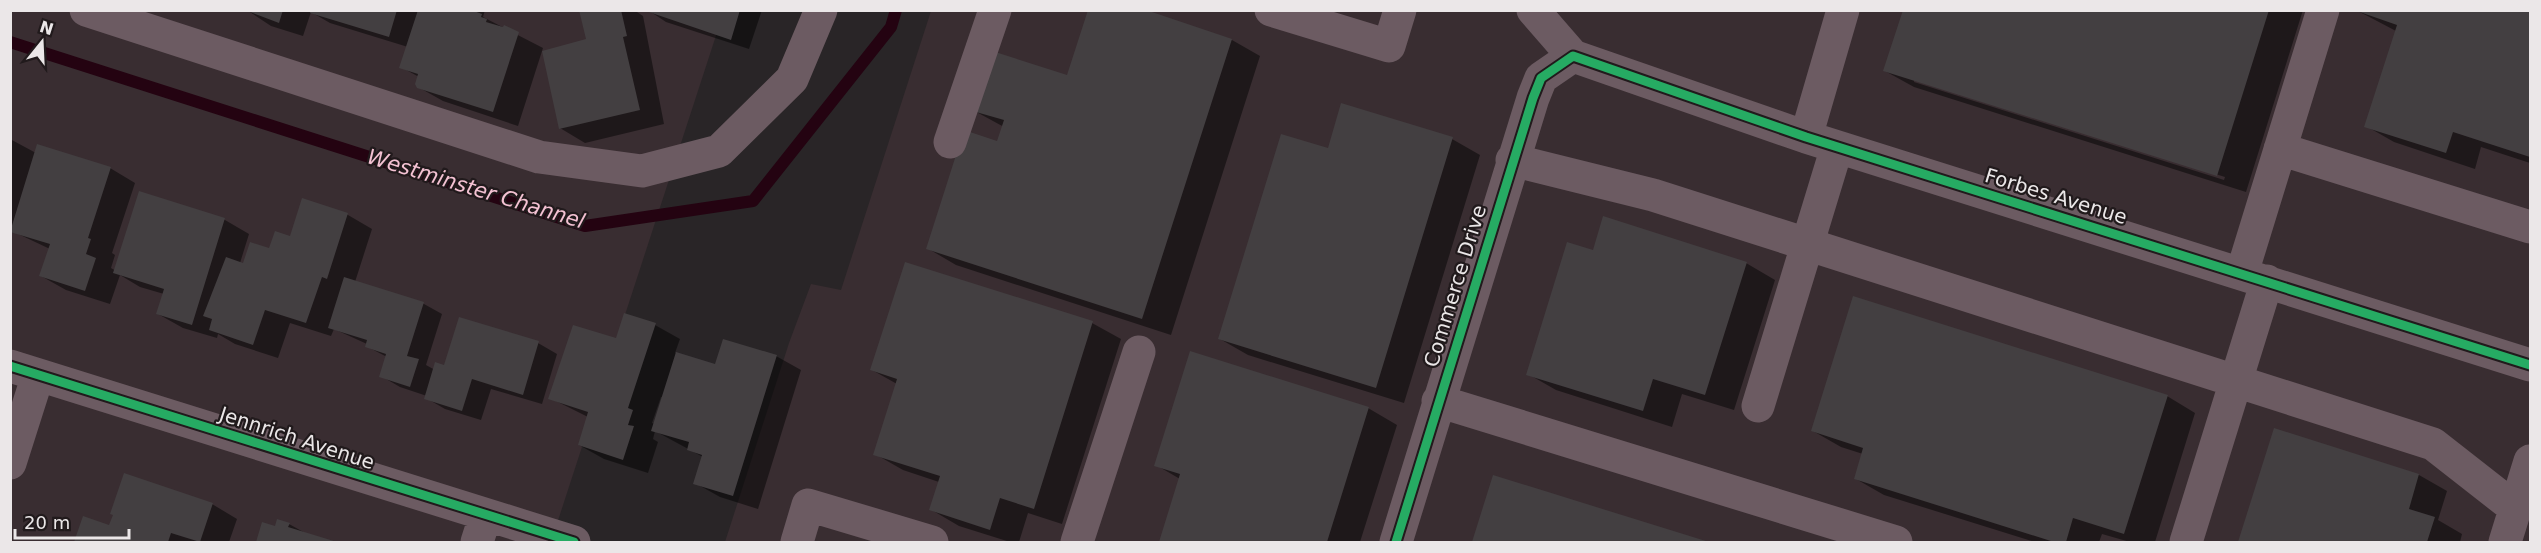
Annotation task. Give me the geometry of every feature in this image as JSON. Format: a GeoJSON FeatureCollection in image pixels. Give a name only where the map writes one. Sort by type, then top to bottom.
{"type":"FeatureCollection","features":[{"type":"Feature","properties":{"kind":"street"},"geometry":{"type":"LineString","coordinates":[[86,10],[539,158],[642,171],[719,151],[792,79],[821,10]]}},
{"type":"Feature","properties":{"kind":"street"},"geometry":{"type":"LineString","coordinates":[[950,141],[995,10]]}},
{"type":"Feature","properties":{"kind":"street"},"geometry":{"type":"LineString","coordinates":[[1271,10],[1389,46],[1400,10]]}},
{"type":"Feature","properties":{"kind":"street"},"geometry":{"type":"LineString","coordinates":[[1533,10],[1573,56]]}},
{"type":"Feature","properties":{"kind":"street"},"geometry":{"type":"LineString","coordinates":[[1806,138],[1843,10]]}},
{"type":"Feature","properties":{"kind":"street"},"geometry":{"type":"LineString","coordinates":[[2186,543],[2236,381],[2280,149],[2323,10]]}},
{"type":"Feature","properties":{"kind":"street","name":"Forbes Avenue"},"geometry":{"type":"LineString","coordinates":[[1573,56],[1806,138],[2530,365]]}},
{"type":"Feature","properties":{"kind":"street","name":"Commerce Drive"},"geometry":{"type":"LineString","coordinates":[[1396,543],[1512,160],[1541,78],[1573,56]]}},
{"type":"Feature","properties":{"kind":"street"},"geometry":{"type":"LineString","coordinates":[[1758,406],[1837,147]]}},
{"type":"Feature","properties":{"kind":"street"},"geometry":{"type":"LineString","coordinates":[[2280,149],[2530,227]]}},
{"type":"Feature","properties":{"kind":"street"},"geometry":{"type":"LineString","coordinates":[[1512,160],[1653,195],[2433,444],[2516,509]]}},
{"type":"Feature","properties":{"kind":"street"},"geometry":{"type":"LineString","coordinates":[[1077,543],[1139,352]]}},
{"type":"Feature","properties":{"kind":"street"},"geometry":{"type":"LineString","coordinates":[[10,463],[25,370]]}},
{"type":"Feature","properties":{"kind":"street","name":"Jennrich Avenue"},"geometry":{"type":"LineString","coordinates":[[25,370],[481,530],[574,543]]}},
{"type":"Feature","properties":{"kind":"street"},"geometry":{"type":"LineString","coordinates":[[1438,401],[1896,543]]}},
{"type":"Feature","properties":{"kind":"street"},"geometry":{"type":"LineString","coordinates":[[2505,543],[2530,461]]}},
{"type":"Feature","properties":{"kind":"street"},"geometry":{"type":"LineString","coordinates":[[796,543],[808,505],[932,543]]}},
{"type":"Feature","properties":{"kind":"shaded area"},"geometry":{"type":"Polygon","coordinates":[[[10,11],[724,11],[551,542],[11,542],[10,11]]]}},
{"type":"Feature","properties":{"kind":"shaded area"},"geometry":{"type":"Polygon","coordinates":[[[931,11],[2530,11],[2530,542],[725,542],[789,343],[811,284],[841,290],[931,11]]]}},
{"type":"Feature","properties":{"kind":"building"},"geometry":{"type":"Polygon","coordinates":[[[245,10],[283,10],[279,23],[245,10]]]}},
{"type":"Feature","properties":{"kind":"building"},"geometry":{"type":"Polygon","coordinates":[[[311,10],[397,10],[389,37],[310,13],[311,10]]]}},
{"type":"Feature","properties":{"kind":"building"},"geometry":{"type":"Polygon","coordinates":[[[418,10],[471,10],[482,14],[481,17],[487,19],[486,22],[503,27],[504,25],[519,32],[493,112],[417,88],[415,84],[418,74],[399,68],[418,10]]]}},
{"type":"Feature","properties":{"kind":"building"},"geometry":{"type":"Polygon","coordinates":[[[579,10],[621,10],[627,36],[623,37],[640,110],[559,129],[542,51],[586,39],[579,10]]]}},
{"type":"Feature","properties":{"kind":"building"},"geometry":{"type":"Polygon","coordinates":[[[643,10],[740,10],[731,40],[643,10]]]}},
{"type":"Feature","properties":{"kind":"building"},"geometry":{"type":"Polygon","coordinates":[[[1088,10],[1146,10],[1232,39],[1142,319],[926,249],[964,130],[997,141],[1004,120],[969,110],[989,50],[1067,75],[1088,10]]]}},
{"type":"Feature","properties":{"kind":"building"},"geometry":{"type":"Polygon","coordinates":[[[1903,10],[2269,10],[2217,176],[1883,71],[1903,10]]]}},
{"type":"Feature","properties":{"kind":"building"},"geometry":{"type":"Polygon","coordinates":[[[2354,10],[2530,10],[2530,157],[2453,132],[2446,153],[2364,127],[2397,25],[2354,10]]]}},
{"type":"Feature","properties":{"kind":"building"},"geometry":{"type":"Polygon","coordinates":[[[1341,103],[1453,137],[1376,388],[1218,339],[1281,134],[1328,148],[1341,103]]]}},
{"type":"Feature","properties":{"kind":"building"},"geometry":{"type":"Polygon","coordinates":[[[37,144],[111,167],[88,238],[91,239],[86,254],[96,258],[85,291],[39,276],[50,244],[10,232],[37,144]]]}},
{"type":"Feature","properties":{"kind":"building"},"geometry":{"type":"Polygon","coordinates":[[[139,191],[225,218],[192,325],[156,314],[164,289],[113,273],[139,191]]]}},
{"type":"Feature","properties":{"kind":"building"},"geometry":{"type":"Polygon","coordinates":[[[302,198],[348,213],[327,279],[322,277],[306,323],[265,310],[253,345],[209,330],[212,319],[203,316],[226,257],[243,263],[250,242],[269,248],[275,231],[290,236],[302,198]]]}},
{"type":"Feature","properties":{"kind":"building"},"geometry":{"type":"Polygon","coordinates":[[[1603,216],[1747,262],[1705,395],[1653,379],[1643,411],[1526,375],[1567,242],[1593,250],[1603,216]]]}},
{"type":"Feature","properties":{"kind":"building"},"geometry":{"type":"Polygon","coordinates":[[[905,262],[1093,321],[1034,509],[1000,498],[990,530],[929,510],[940,476],[873,455],[897,379],[870,370],[905,262]]]}},
{"type":"Feature","properties":{"kind":"building"},"geometry":{"type":"Polygon","coordinates":[[[344,277],[424,302],[407,356],[419,359],[410,387],[379,377],[386,354],[365,347],[367,340],[328,328],[344,277]]]}},
{"type":"Feature","properties":{"kind":"building"},"geometry":{"type":"Polygon","coordinates":[[[1853,296],[2168,395],[2124,534],[2073,518],[2066,542],[2054,542],[1854,479],[1863,448],[1811,431],[1853,296]]]}},
{"type":"Feature","properties":{"kind":"building"},"geometry":{"type":"Polygon","coordinates":[[[624,313],[656,323],[628,408],[633,410],[628,425],[634,426],[623,460],[578,445],[588,412],[548,399],[573,325],[616,338],[624,313]]]}},
{"type":"Feature","properties":{"kind":"building"},"geometry":{"type":"Polygon","coordinates":[[[459,317],[539,341],[523,395],[472,379],[462,411],[424,399],[435,362],[444,365],[459,317]]]}},
{"type":"Feature","properties":{"kind":"building"},"geometry":{"type":"Polygon","coordinates":[[[723,339],[777,355],[733,496],[693,484],[702,455],[687,450],[689,442],[651,431],[676,352],[715,364],[723,339]]]}},
{"type":"Feature","properties":{"kind":"building"},"geometry":{"type":"Polygon","coordinates":[[[1190,351],[1369,407],[1327,542],[1159,542],[1180,474],[1154,466],[1190,351]]]}},
{"type":"Feature","properties":{"kind":"building"},"geometry":{"type":"Polygon","coordinates":[[[2274,428],[2419,474],[2409,509],[2435,517],[2427,542],[2238,542],[2274,428]]]}},
{"type":"Feature","properties":{"kind":"building"},"geometry":{"type":"Polygon","coordinates":[[[124,473],[213,503],[200,542],[171,533],[168,542],[74,542],[83,516],[109,525],[113,515],[110,514],[124,473]]]}},
{"type":"Feature","properties":{"kind":"building"},"geometry":{"type":"Polygon","coordinates":[[[1493,475],[1709,542],[1472,542],[1493,475]]]}},
{"type":"Feature","properties":{"kind":"building"},"geometry":{"type":"Polygon","coordinates":[[[277,519],[290,523],[288,527],[337,542],[256,542],[262,522],[275,526],[277,519]]]}},
{"type":"Feature","properties":{"kind":"waterway","name":"Westminster Channel"},"geometry":{"type":"LineString","coordinates":[[10,42],[585,226],[753,201],[891,27],[896,10]]}},
{"type":"Feature","properties":{"kind":"cycle path"},"geometry":{"type":"LineString","coordinates":[[1396,542],[1533,98],[1541,78],[1573,56],[1806,137],[2530,365]]}},
{"type":"Feature","properties":{"kind":"cycle path"},"geometry":{"type":"LineString","coordinates":[[10,366],[574,542]]}}]}
